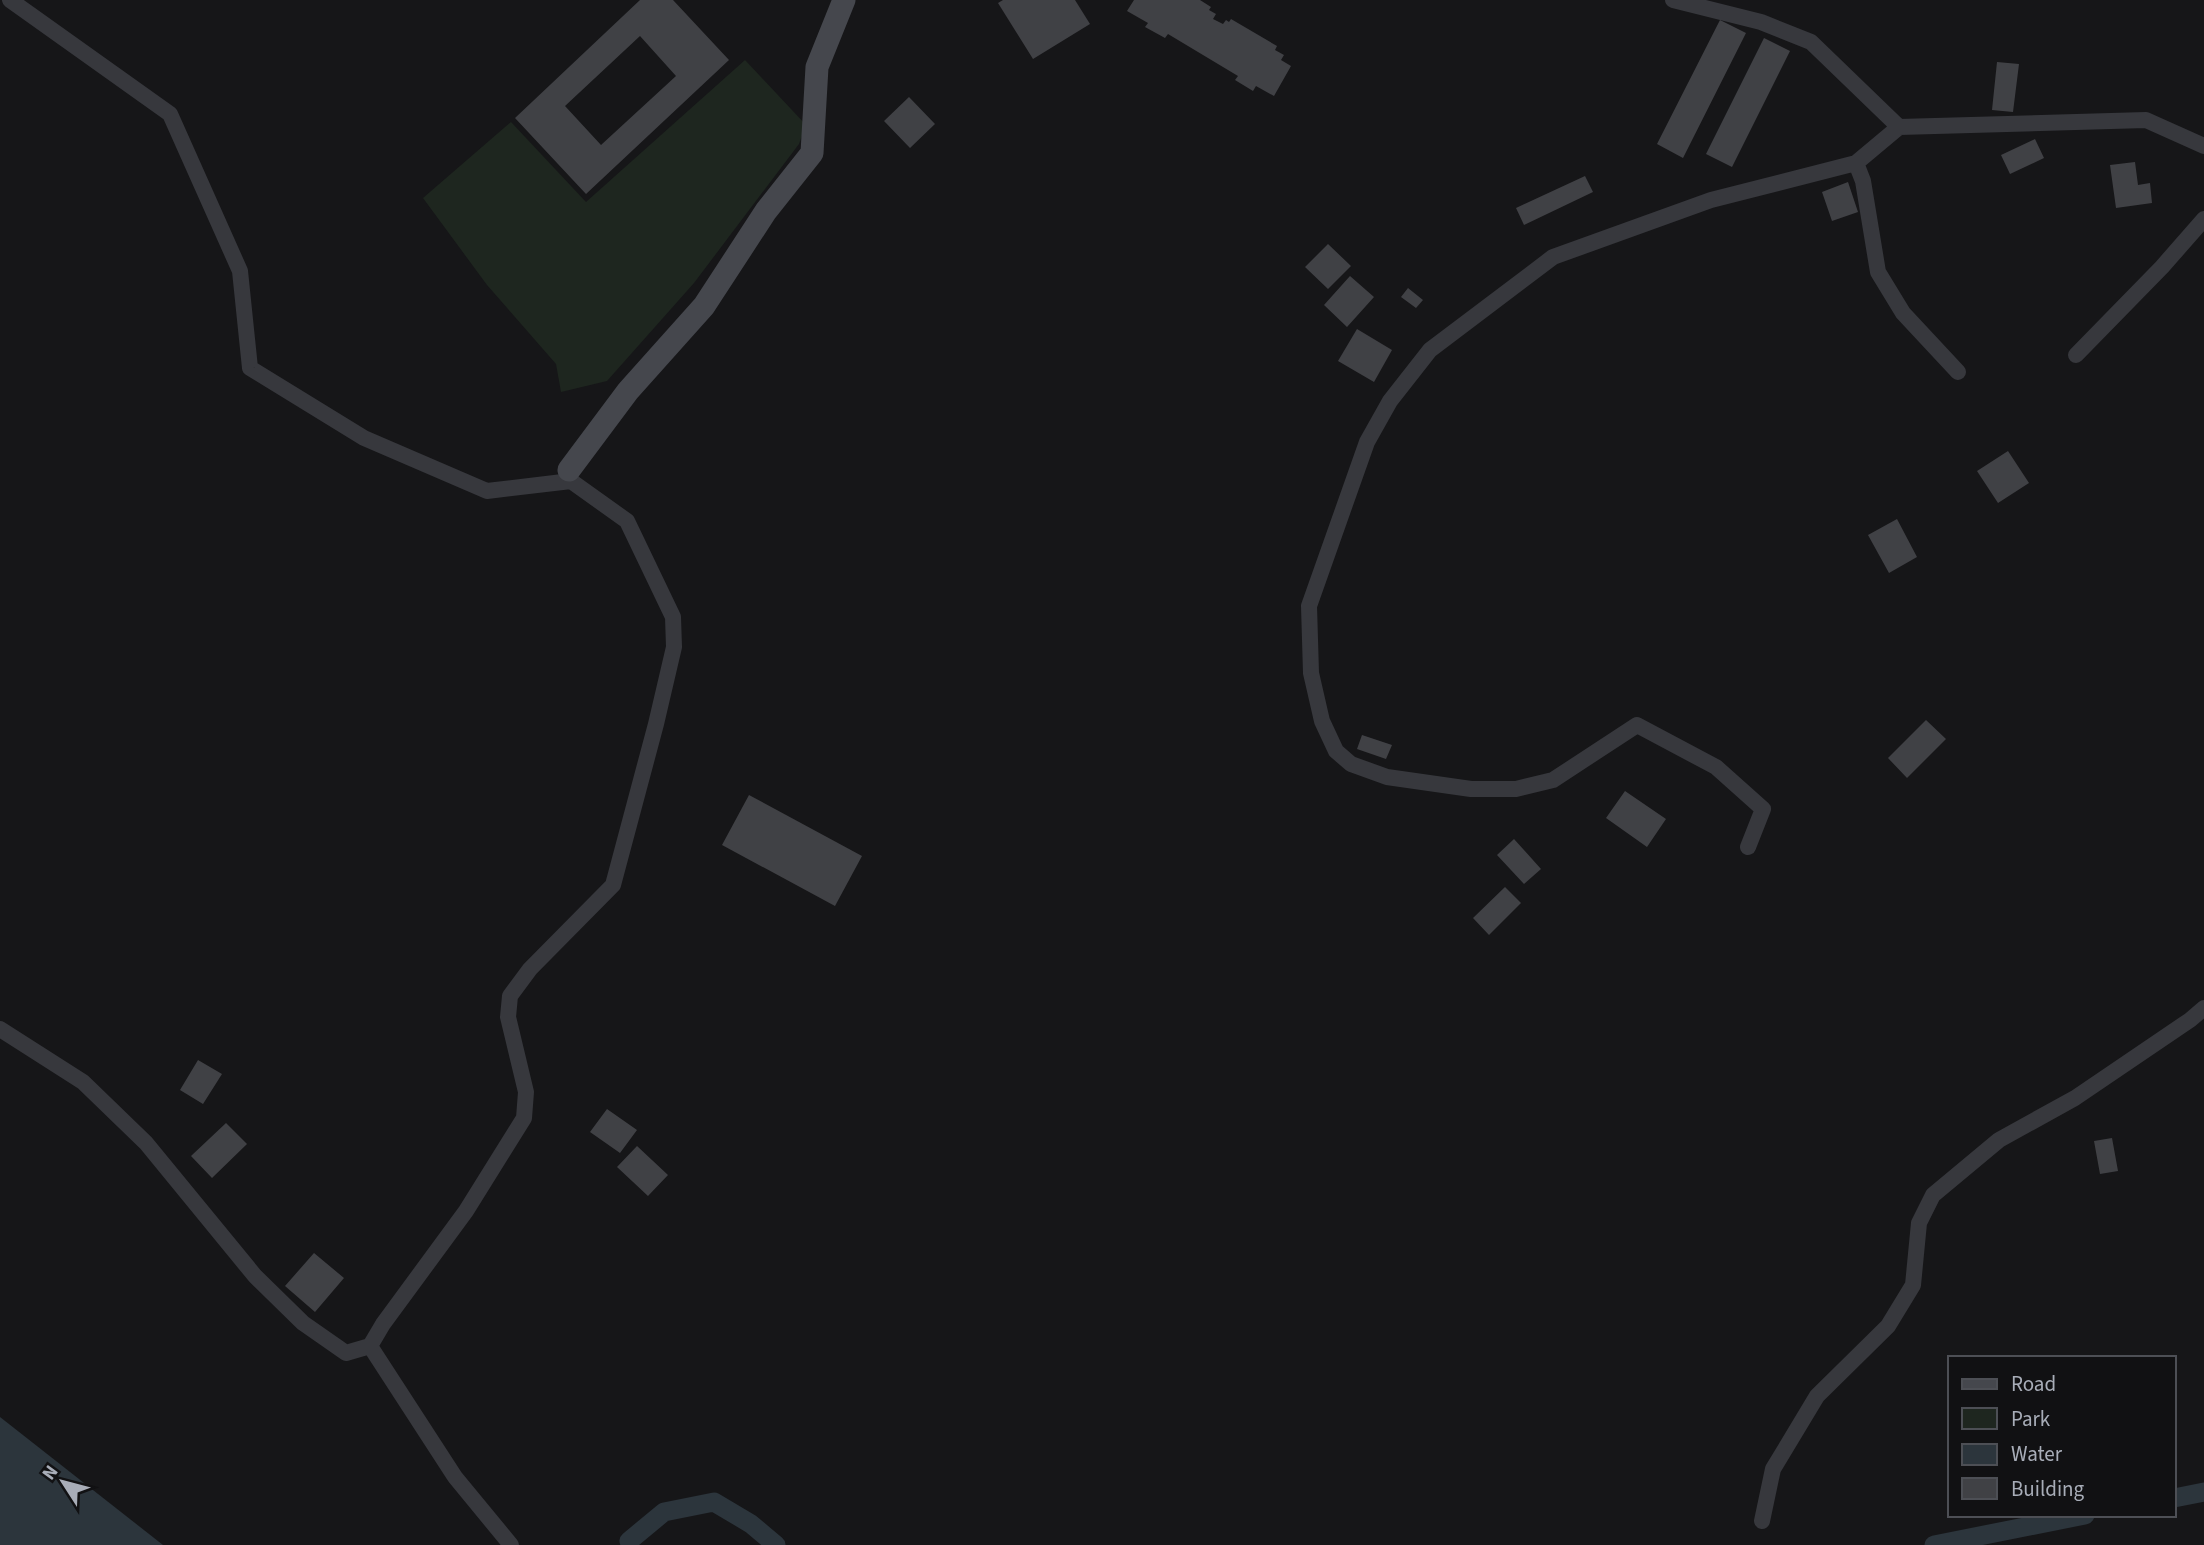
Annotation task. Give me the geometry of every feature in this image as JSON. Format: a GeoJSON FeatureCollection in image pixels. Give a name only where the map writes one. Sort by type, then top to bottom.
{"type":"FeatureCollection","features":[{"type":"Feature","properties":{"kind":"street"},"geometry":{"type":"LineString","coordinates":[[9,0],[170,114],[240,271],[250,368],[364,438],[487,491],[570,475],[628,391],[704,306],[766,211],[812,153],[817,67],[844,0]]}},
{"type":"Feature","properties":{"kind":"street"},"geometry":{"type":"LineString","coordinates":[[1673,0],[1761,22],[1811,42],[1899,127]]}},
{"type":"Feature","properties":{"kind":"street"},"geometry":{"type":"LineString","coordinates":[[1748,847],[1763,809],[1716,767],[1637,725],[1553,780],[1516,789],[1471,789],[1387,777],[1351,764],[1336,751],[1322,721],[1311,673],[1309,606],[1367,442],[1390,401],[1430,350],[1553,257],[1711,200],[1856,163],[1899,127],[2146,120],[2204,146]]}},
{"type":"Feature","properties":{"kind":"street"},"geometry":{"type":"LineString","coordinates":[[1856,163],[1863,181],[1878,272],[1903,313],[1958,372]]}},
{"type":"Feature","properties":{"kind":"street"},"geometry":{"type":"LineString","coordinates":[[2076,355],[2162,267],[2204,219]]}},
{"type":"Feature","properties":{"kind":"street"},"geometry":{"type":"LineString","coordinates":[[0,1029],[83,1082],[146,1143],[255,1276],[303,1323],[346,1353],[370,1346],[383,1324],[466,1211],[524,1118],[526,1092],[508,1017],[510,996],[530,969],[613,885],[674,646],[673,617],[627,521],[570,475]]}},
{"type":"Feature","properties":{"kind":"street"},"geometry":{"type":"LineString","coordinates":[[1762,1521],[1773,1469],[1817,1396],[1888,1326],[1913,1285],[1919,1223],[1933,1195],[1999,1140],[2075,1098],[2204,1008]]}},
{"type":"Feature","properties":{"kind":"street"},"geometry":{"type":"LineString","coordinates":[[370,1346],[456,1477],[511,1545]]}},
{"type":"Feature","properties":{"kind":"green space"},"geometry":{"type":"Polygon","coordinates":[[[745,60],[806,125],[799,144],[694,283],[607,381],[561,392],[556,364],[487,285],[423,198],[511,122],[586,202],[745,60]]]}},
{"type":"Feature","properties":{"kind":"water"},"geometry":{"type":"Polygon","coordinates":[[[0,1417],[163,1545],[0,1545],[0,1417]]]}},
{"type":"Feature","properties":{"kind":"building"},"geometry":{"type":"Polygon","coordinates":[[[640,0],[673,0],[729,60],[586,194],[515,118],[640,0]],[[640,36],[565,106],[601,145],[676,76],[640,36]]]}},
{"type":"Feature","properties":{"kind":"building"},"geometry":{"type":"Polygon","coordinates":[[[1003,0],[1075,0],[1090,24],[1033,59],[998,3],[1003,0]]]}},
{"type":"Feature","properties":{"kind":"building"},"geometry":{"type":"Polygon","coordinates":[[[1134,0],[1200,0],[1216,14],[1213,19],[1223,24],[1231,19],[1277,46],[1275,50],[1284,55],[1281,60],[1291,66],[1274,96],[1256,86],[1253,91],[1235,80],[1238,76],[1168,34],[1165,38],[1145,27],[1148,23],[1127,11],[1134,0]]]}},
{"type":"Feature","properties":{"kind":"building"},"geometry":{"type":"Polygon","coordinates":[[[1720,20],[1746,33],[1683,158],[1657,144],[1720,20]]]}},
{"type":"Feature","properties":{"kind":"building"},"geometry":{"type":"Polygon","coordinates":[[[1764,38],[1790,51],[1732,167],[1706,154],[1764,38]]]}},
{"type":"Feature","properties":{"kind":"building"},"geometry":{"type":"Polygon","coordinates":[[[1997,62],[2019,64],[2013,112],[1992,110],[1997,62]]]}},
{"type":"Feature","properties":{"kind":"building"},"geometry":{"type":"Polygon","coordinates":[[[909,97],[935,124],[910,148],[884,121],[909,97]]]}},
{"type":"Feature","properties":{"kind":"building"},"geometry":{"type":"Polygon","coordinates":[[[2035,139],[2044,158],[2010,174],[2001,155],[2035,139]]]}},
{"type":"Feature","properties":{"kind":"building"},"geometry":{"type":"Polygon","coordinates":[[[2135,162],[2138,185],[2150,183],[2152,203],[2116,208],[2110,165],[2135,162]]]}},
{"type":"Feature","properties":{"kind":"building"},"geometry":{"type":"Polygon","coordinates":[[[1585,176],[1593,192],[1524,225],[1516,208],[1585,176]]]}},
{"type":"Feature","properties":{"kind":"building"},"geometry":{"type":"Polygon","coordinates":[[[1848,182],[1858,212],[1832,221],[1822,192],[1848,182]]]}},
{"type":"Feature","properties":{"kind":"building"},"geometry":{"type":"Polygon","coordinates":[[[1328,244],[1351,266],[1328,289],[1305,267],[1328,244]]]}},
{"type":"Feature","properties":{"kind":"building"},"geometry":{"type":"Polygon","coordinates":[[[1350,276],[1374,297],[1347,327],[1324,305],[1350,276]]]}},
{"type":"Feature","properties":{"kind":"building"},"geometry":{"type":"Polygon","coordinates":[[[1408,288],[1423,300],[1416,308],[1401,297],[1408,288]]]}},
{"type":"Feature","properties":{"kind":"building"},"geometry":{"type":"Polygon","coordinates":[[[1357,329],[1392,350],[1374,382],[1338,361],[1357,329]]]}},
{"type":"Feature","properties":{"kind":"building"},"geometry":{"type":"Polygon","coordinates":[[[2008,451],[2029,483],[1998,503],[1977,471],[2008,451]]]}},
{"type":"Feature","properties":{"kind":"building"},"geometry":{"type":"Polygon","coordinates":[[[1897,519],[1917,557],[1889,573],[1868,535],[1897,519]]]}},
{"type":"Feature","properties":{"kind":"building"},"geometry":{"type":"Polygon","coordinates":[[[1926,720],[1946,739],[1907,778],[1888,758],[1926,720]]]}},
{"type":"Feature","properties":{"kind":"building"},"geometry":{"type":"Polygon","coordinates":[[[1362,735],[1392,745],[1386,759],[1357,749],[1362,735]]]}},
{"type":"Feature","properties":{"kind":"building"},"geometry":{"type":"Polygon","coordinates":[[[1625,791],[1666,819],[1647,847],[1606,818],[1625,791]]]}},
{"type":"Feature","properties":{"kind":"building"},"geometry":{"type":"Polygon","coordinates":[[[749,795],[862,856],[835,906],[722,845],[749,795]]]}},
{"type":"Feature","properties":{"kind":"building"},"geometry":{"type":"Polygon","coordinates":[[[1514,839],[1541,869],[1524,884],[1497,855],[1514,839]]]}},
{"type":"Feature","properties":{"kind":"building"},"geometry":{"type":"Polygon","coordinates":[[[1505,887],[1521,903],[1489,935],[1473,918],[1505,887]]]}},
{"type":"Feature","properties":{"kind":"building"},"geometry":{"type":"Polygon","coordinates":[[[198,1060],[222,1074],[203,1104],[180,1090],[198,1060]]]}},
{"type":"Feature","properties":{"kind":"building"},"geometry":{"type":"Polygon","coordinates":[[[607,1109],[637,1130],[620,1153],[590,1132],[607,1109]]]}},
{"type":"Feature","properties":{"kind":"building"},"geometry":{"type":"Polygon","coordinates":[[[226,1123],[247,1144],[212,1178],[191,1156],[226,1123]]]}},
{"type":"Feature","properties":{"kind":"building"},"geometry":{"type":"Polygon","coordinates":[[[2112,1138],[2118,1171],[2100,1174],[2094,1141],[2112,1138]]]}},
{"type":"Feature","properties":{"kind":"building"},"geometry":{"type":"Polygon","coordinates":[[[637,1146],[668,1175],[648,1196],[617,1167],[637,1146]]]}},
{"type":"Feature","properties":{"kind":"building"},"geometry":{"type":"Polygon","coordinates":[[[314,1253],[344,1278],[315,1312],[285,1286],[314,1253]]]}},
{"type":"Feature","properties":{"kind":"waterway"},"geometry":{"type":"LineString","coordinates":[[2176,1498],[2204,1492]]}},
{"type":"Feature","properties":{"kind":"waterway"},"geometry":{"type":"LineString","coordinates":[[629,1541],[664,1512],[714,1502],[751,1524],[776,1545]]}},
{"type":"Feature","properties":{"kind":"waterway"},"geometry":{"type":"LineString","coordinates":[[1934,1545],[2075,1517]]}}]}
